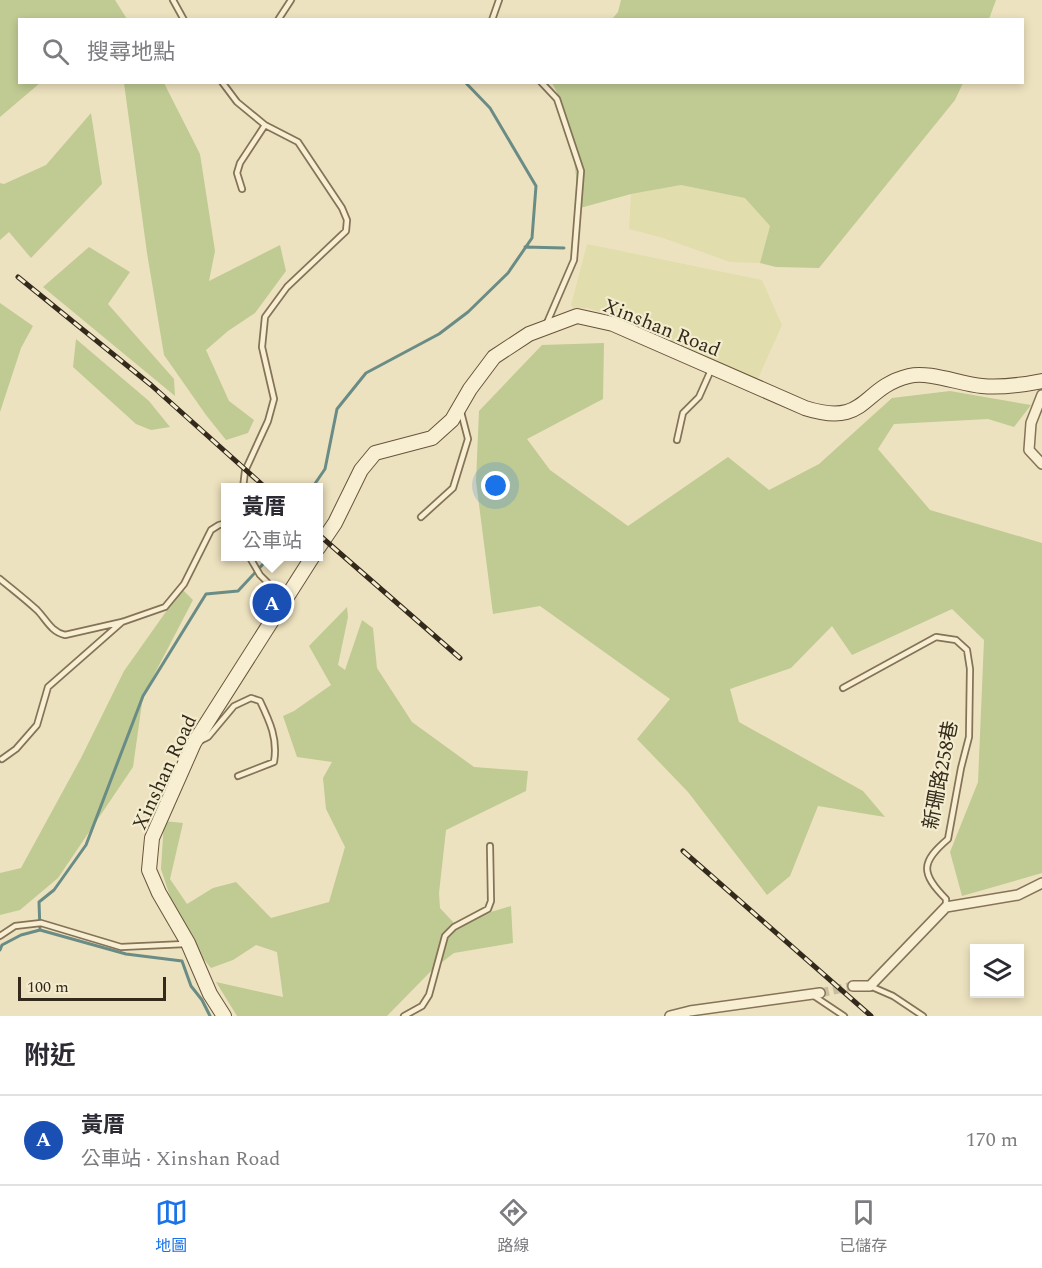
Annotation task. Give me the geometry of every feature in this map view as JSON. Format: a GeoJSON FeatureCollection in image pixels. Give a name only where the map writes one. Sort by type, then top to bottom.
{"type":"FeatureCollection","features":[{"type":"Feature","properties":{"kind":"street","name":"Xinshan Road"},"geometry":{"type":"LineString","coordinates":[[323,541],[335,523],[361,470],[375,453],[432,438],[452,420],[470,389],[494,357],[529,334],[577,316],[613,324],[805,408],[825,414],[844,414],[863,405],[891,381],[913,375],[931,376],[981,386],[1006,387],[1042,381]]}},
{"type":"Feature","properties":{"kind":"street"},"geometry":{"type":"LineString","coordinates":[[1042,395],[1031,423],[1029,450],[1042,464]]}},
{"type":"Feature","properties":{"kind":"street","name":"Xinshan Road"},"geometry":{"type":"LineString","coordinates":[[224,1016],[210,994],[188,944],[159,893],[149,870],[152,838],[194,743],[310,561]]}},
{"type":"Feature","properties":{"kind":"street"},"geometry":{"type":"LineString","coordinates":[[853,986],[870,986],[946,907],[1018,895],[1042,883]]}},
{"type":"Feature","properties":{"kind":"street"},"geometry":{"type":"LineString","coordinates":[[670,1016],[816,994]]}},
{"type":"Feature","properties":{"kind":"lane"},"geometry":{"type":"LineString","coordinates":[[173,0],[183,18]]}},
{"type":"Feature","properties":{"kind":"lane"},"geometry":{"type":"LineString","coordinates":[[279,18],[291,0]]}},
{"type":"Feature","properties":{"kind":"lane"},"geometry":{"type":"LineString","coordinates":[[493,18],[499,0]]}},
{"type":"Feature","properties":{"kind":"lane"},"geometry":{"type":"LineString","coordinates":[[223,84],[237,102],[265,125],[298,142],[342,208],[347,220],[346,231],[287,287],[264,317],[262,347],[274,399],[268,421],[245,471],[244,483]]}},
{"type":"Feature","properties":{"kind":"lane"},"geometry":{"type":"LineString","coordinates":[[226,88],[230,84]]}},
{"type":"Feature","properties":{"kind":"lane"},"geometry":{"type":"LineString","coordinates":[[544,84],[557,99],[581,171],[574,260],[545,328]]}},
{"type":"Feature","properties":{"kind":"lane"},"geometry":{"type":"LineString","coordinates":[[242,189],[237,173],[240,163],[265,125]]}},
{"type":"Feature","properties":{"kind":"lane"},"geometry":{"type":"LineString","coordinates":[[678,440],[683,413],[699,397],[712,368]]}},
{"type":"Feature","properties":{"kind":"lane"},"geometry":{"type":"LineString","coordinates":[[421,517],[453,488],[468,439],[460,406]]}},
{"type":"Feature","properties":{"kind":"lane"},"geometry":{"type":"LineString","coordinates":[[0,579],[38,612],[55,632],[60,634],[65,635],[122,622],[170,603],[184,584],[211,530],[221,525]]}},
{"type":"Feature","properties":{"kind":"lane"},"geometry":{"type":"LineString","coordinates":[[252,561],[260,575],[285,599]]}},
{"type":"Feature","properties":{"kind":"lane"},"geometry":{"type":"LineString","coordinates":[[2,759],[16,749],[37,725],[48,687],[122,622]]}},
{"type":"Feature","properties":{"kind":"lane","name":"新珊路258巷"},"geometry":{"type":"LineString","coordinates":[[843,688],[936,637],[956,640],[967,650],[970,669],[969,737],[948,839],[932,853],[927,865],[934,887],[946,899],[946,907]]}},
{"type":"Feature","properties":{"kind":"lane"},"geometry":{"type":"LineString","coordinates":[[194,743],[208,737],[234,706],[251,698],[260,701],[273,730],[276,749],[274,762],[238,776]]}},
{"type":"Feature","properties":{"kind":"lane"},"geometry":{"type":"LineString","coordinates":[[404,1016],[422,1006],[429,995],[445,936],[454,927],[488,909],[491,901],[490,846]]}},
{"type":"Feature","properties":{"kind":"lane"},"geometry":{"type":"LineString","coordinates":[[0,936],[15,926],[41,923],[121,947],[188,944]]}},
{"type":"Feature","properties":{"kind":"lane"},"geometry":{"type":"LineString","coordinates":[[870,986],[892,996],[923,1016]]}},
{"type":"Feature","properties":{"kind":"lane"},"geometry":{"type":"LineString","coordinates":[[816,994],[844,1016]]}},
{"type":"Feature","properties":{"kind":"shaded area"},"geometry":{"type":"Polygon","coordinates":[[[681,185],[746,198],[770,226],[760,263],[730,262],[663,238],[629,229],[631,194],[681,185]]]}},
{"type":"Feature","properties":{"kind":"shaded area"},"geometry":{"type":"Polygon","coordinates":[[[587,244],[762,280],[782,325],[757,381],[626,321],[588,308],[573,308],[571,305],[587,244]]]}},
{"type":"Feature","properties":{"kind":"green space"},"geometry":{"type":"Polygon","coordinates":[[[0,0],[115,0],[126,18],[18,18],[18,84],[39,84],[0,117],[0,0]]]}},
{"type":"Feature","properties":{"kind":"green space"},"geometry":{"type":"Polygon","coordinates":[[[621,0],[996,0],[989,18],[613,18],[618,12],[621,0]]]}},
{"type":"Feature","properties":{"kind":"green space"},"geometry":{"type":"Polygon","coordinates":[[[124,84],[165,84],[200,154],[215,251],[209,281],[280,245],[286,271],[255,313],[228,331],[206,350],[229,401],[254,420],[248,433],[226,440],[164,355],[147,253],[124,84]]]}},
{"type":"Feature","properties":{"kind":"green space"},"geometry":{"type":"Polygon","coordinates":[[[552,84],[963,84],[955,100],[819,268],[776,267],[760,263],[770,226],[745,198],[681,185],[631,194],[580,208],[569,127],[552,84]]]}},
{"type":"Feature","properties":{"kind":"green space"},"geometry":{"type":"Polygon","coordinates":[[[91,113],[102,184],[31,258],[9,232],[0,240],[0,183],[4,184],[46,165],[91,113]]]}},
{"type":"Feature","properties":{"kind":"green space"},"geometry":{"type":"Polygon","coordinates":[[[89,247],[130,272],[108,304],[174,379],[175,396],[43,287],[89,247]]]}},
{"type":"Feature","properties":{"kind":"green space"},"geometry":{"type":"Polygon","coordinates":[[[0,303],[33,326],[21,348],[0,412],[0,303]]]}},
{"type":"Feature","properties":{"kind":"green space"},"geometry":{"type":"Polygon","coordinates":[[[76,339],[149,401],[170,427],[151,430],[136,424],[73,367],[76,339]]]}},
{"type":"Feature","properties":{"kind":"green space"},"geometry":{"type":"Polygon","coordinates":[[[604,343],[603,399],[527,439],[550,470],[628,526],[728,457],[769,490],[819,464],[892,398],[950,391],[1031,405],[1014,427],[988,419],[894,424],[878,449],[930,510],[1042,543],[1042,873],[962,896],[950,852],[978,782],[984,640],[952,609],[852,655],[832,626],[791,668],[730,689],[739,722],[863,791],[885,817],[818,806],[790,876],[767,895],[688,792],[637,739],[670,699],[540,606],[493,614],[476,481],[479,411],[542,345],[604,343]]]}},
{"type":"Feature","properties":{"kind":"green space"},"geometry":{"type":"Polygon","coordinates":[[[182,589],[193,600],[143,696],[133,767],[58,878],[20,910],[0,915],[0,873],[21,868],[81,758],[124,671],[182,589]]]}},
{"type":"Feature","properties":{"kind":"green space"},"geometry":{"type":"Polygon","coordinates":[[[347,607],[348,617],[338,665],[345,670],[362,620],[373,628],[377,668],[412,722],[474,767],[528,771],[526,791],[446,830],[439,893],[440,908],[454,923],[511,906],[513,943],[454,953],[433,969],[387,1016],[237,1016],[216,982],[283,997],[277,952],[256,945],[233,960],[211,968],[182,933],[161,869],[164,821],[183,823],[170,879],[187,904],[213,888],[236,882],[271,918],[329,902],[345,847],[326,809],[323,778],[332,762],[297,757],[283,716],[331,685],[309,646],[347,607]]]}},
{"type":"Feature","properties":{"kind":"waterway"},"geometry":{"type":"LineString","coordinates":[[315,483],[325,469],[337,409],[366,373],[439,334],[468,312],[508,273],[532,238],[536,186],[490,108],[467,84]]}},
{"type":"Feature","properties":{"kind":"waterway"},"geometry":{"type":"LineString","coordinates":[[525,247],[564,248]]}},
{"type":"Feature","properties":{"kind":"waterway"},"geometry":{"type":"LineString","coordinates":[[40,930],[39,902],[54,890],[86,845],[143,696],[206,594],[238,591],[265,561]]}},
{"type":"Feature","properties":{"kind":"waterway"},"geometry":{"type":"LineString","coordinates":[[0,950],[2,945],[21,935],[40,930],[126,954],[182,961],[191,986],[202,1000],[210,1016]]}},
{"type":"Feature","properties":{"kind":"tunnel"},"geometry":{"type":"LineString","coordinates":[[820,993],[853,986]]}},
{"type":"Feature","properties":{"kind":"railway"},"geometry":{"type":"LineString","coordinates":[[18,277],[151,385],[260,483]]}},
{"type":"Feature","properties":{"kind":"railway"},"geometry":{"type":"LineString","coordinates":[[323,538],[460,658]]}},
{"type":"Feature","properties":{"kind":"railway"},"geometry":{"type":"LineString","coordinates":[[683,851],[871,1016]]}},
{"type":"Feature","properties":{"kind":"place","name":"黃厝"},"geometry":{"type":"Point","coordinates":[272,603]}}]}
